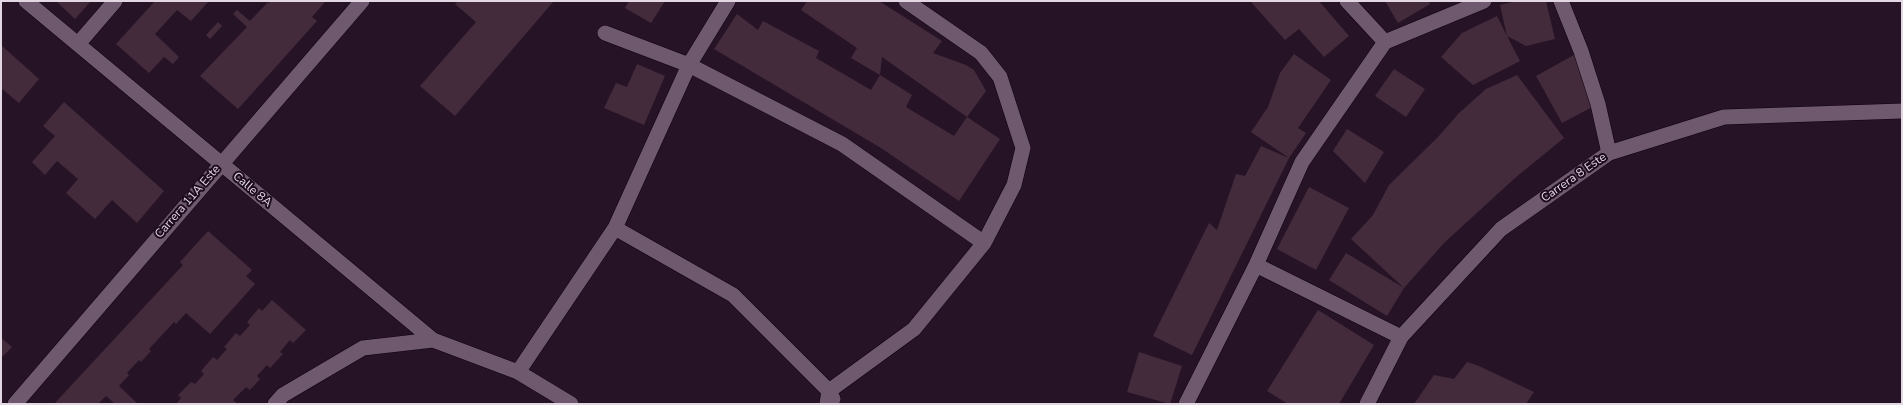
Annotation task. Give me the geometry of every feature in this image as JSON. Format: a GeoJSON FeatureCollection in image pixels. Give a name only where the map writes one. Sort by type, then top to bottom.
{"type":"FeatureCollection","features":[{"type":"Feature","properties":{"kind":"street","name":"Calle 8A"},"geometry":{"type":"LineString","coordinates":[[26,1],[433,340]]}},
{"type":"Feature","properties":{"kind":"street"},"geometry":{"type":"LineString","coordinates":[[78,44],[115,1]]}},
{"type":"Feature","properties":{"kind":"street","name":"Carrera 11A Este"},"geometry":{"type":"LineString","coordinates":[[15,404],[362,1]]}},
{"type":"Feature","properties":{"kind":"street"},"geometry":{"type":"LineString","coordinates":[[518,372],[615,228],[689,65],[728,1]]}},
{"type":"Feature","properties":{"kind":"street"},"geometry":{"type":"LineString","coordinates":[[615,228],[733,294],[830,399],[914,329],[984,243],[1014,185],[1024,148],[1000,77],[981,53],[906,1]]}},
{"type":"Feature","properties":{"kind":"street"},"geometry":{"type":"LineString","coordinates":[[1347,1],[1385,42]]}},
{"type":"Feature","properties":{"kind":"street"},"geometry":{"type":"LineString","coordinates":[[1186,404],[1256,265],[1302,162],[1385,42],[1484,1]]}},
{"type":"Feature","properties":{"kind":"street"},"geometry":{"type":"LineString","coordinates":[[1560,1],[1581,51],[1610,153]]}},
{"type":"Feature","properties":{"kind":"street"},"geometry":{"type":"LineString","coordinates":[[605,33],[689,65],[842,144],[984,243]]}},
{"type":"Feature","properties":{"kind":"street","name":"Carrera 8 Este"},"geometry":{"type":"LineString","coordinates":[[1367,404],[1401,337],[1500,228],[1610,153],[1724,117],[1902,111]]}},
{"type":"Feature","properties":{"kind":"street"},"geometry":{"type":"LineString","coordinates":[[1256,265],[1401,337]]}},
{"type":"Feature","properties":{"kind":"street"},"geometry":{"type":"LineString","coordinates":[[284,401],[363,348],[433,340],[518,372],[571,404]]}},
{"type":"Feature","properties":{"kind":"building"},"geometry":{"type":"Polygon","coordinates":[[[56,1],[91,1],[75,19],[56,1]]]}},
{"type":"Feature","properties":{"kind":"building"},"geometry":{"type":"Polygon","coordinates":[[[155,1],[209,1],[191,21],[177,10],[155,34],[179,57],[173,64],[164,57],[149,73],[116,44],[155,1]]]}},
{"type":"Feature","properties":{"kind":"building"},"geometry":{"type":"Polygon","coordinates":[[[271,1],[326,1],[312,17],[317,21],[238,109],[200,76],[247,27],[233,14],[237,10],[250,21],[271,1]]]}},
{"type":"Feature","properties":{"kind":"building"},"geometry":{"type":"Polygon","coordinates":[[[458,1],[554,1],[455,116],[420,86],[476,22],[455,4],[458,1]]]}},
{"type":"Feature","properties":{"kind":"building"},"geometry":{"type":"Polygon","coordinates":[[[629,1],[665,1],[651,23],[625,8],[629,1]]]}},
{"type":"Feature","properties":{"kind":"building"},"geometry":{"type":"Polygon","coordinates":[[[807,1],[879,1],[942,41],[933,53],[966,65],[974,70],[986,91],[967,117],[882,57],[880,75],[851,58],[857,48],[801,10],[807,1]]]}},
{"type":"Feature","properties":{"kind":"building"},"geometry":{"type":"Polygon","coordinates":[[[1250,1],[1319,1],[1349,36],[1324,57],[1299,29],[1285,40],[1250,1]]]}},
{"type":"Feature","properties":{"kind":"building"},"geometry":{"type":"Polygon","coordinates":[[[1385,1],[1429,1],[1430,4],[1398,23],[1385,1]]]}},
{"type":"Feature","properties":{"kind":"building"},"geometry":{"type":"Polygon","coordinates":[[[1516,1],[1546,1],[1555,39],[1526,46],[1507,36],[1500,5],[1516,1]]]}},
{"type":"Feature","properties":{"kind":"building"},"geometry":{"type":"Polygon","coordinates":[[[737,14],[758,30],[763,21],[819,51],[816,58],[871,90],[880,75],[912,95],[906,107],[954,136],[967,117],[1000,139],[959,201],[881,148],[714,49],[737,14]]]}},
{"type":"Feature","properties":{"kind":"building"},"geometry":{"type":"Polygon","coordinates":[[[1497,16],[1520,61],[1473,85],[1441,57],[1462,33],[1497,16]]]}},
{"type":"Feature","properties":{"kind":"building"},"geometry":{"type":"Polygon","coordinates":[[[218,22],[222,26],[210,39],[206,35],[218,22]]]}},
{"type":"Feature","properties":{"kind":"building"},"geometry":{"type":"Polygon","coordinates":[[[1,45],[39,79],[19,103],[1,88],[1,45]]]}},
{"type":"Feature","properties":{"kind":"building"},"geometry":{"type":"Polygon","coordinates":[[[1581,51],[1598,104],[1562,123],[1536,76],[1581,51]]]}},
{"type":"Feature","properties":{"kind":"building"},"geometry":{"type":"Polygon","coordinates":[[[1294,54],[1331,80],[1298,128],[1306,133],[1289,158],[1251,132],[1268,107],[1280,73],[1294,54]]]}},
{"type":"Feature","properties":{"kind":"building"},"geometry":{"type":"Polygon","coordinates":[[[637,64],[665,76],[644,125],[604,108],[616,83],[627,87],[637,64]]]}},
{"type":"Feature","properties":{"kind":"building"},"geometry":{"type":"Polygon","coordinates":[[[1394,69],[1425,89],[1406,117],[1375,96],[1394,69]]]}},
{"type":"Feature","properties":{"kind":"building"},"geometry":{"type":"Polygon","coordinates":[[[1517,75],[1564,138],[1515,178],[1444,243],[1404,288],[1351,239],[1373,215],[1389,185],[1438,137],[1459,113],[1486,89],[1517,75]]]}},
{"type":"Feature","properties":{"kind":"building"},"geometry":{"type":"Polygon","coordinates":[[[64,102],[164,191],[137,223],[112,200],[95,219],[66,193],[78,179],[57,161],[45,175],[32,162],[55,136],[43,126],[64,102]]]}},
{"type":"Feature","properties":{"kind":"building"},"geometry":{"type":"Polygon","coordinates":[[[1347,129],[1384,152],[1365,183],[1333,151],[1347,129]]]}},
{"type":"Feature","properties":{"kind":"building"},"geometry":{"type":"Polygon","coordinates":[[[1261,146],[1289,158],[1192,355],[1153,336],[1209,223],[1217,230],[1236,174],[1245,176],[1261,146]]]}},
{"type":"Feature","properties":{"kind":"building"},"geometry":{"type":"Polygon","coordinates":[[[1309,187],[1349,208],[1316,270],[1277,249],[1309,187]]]}},
{"type":"Feature","properties":{"kind":"building"},"geometry":{"type":"Polygon","coordinates":[[[208,231],[252,270],[246,276],[255,284],[210,334],[186,313],[176,324],[174,322],[149,349],[151,351],[141,362],[139,360],[127,373],[129,375],[119,386],[138,404],[115,404],[106,396],[98,404],[54,404],[183,265],[180,262],[208,231]]]}},
{"type":"Feature","properties":{"kind":"building"},"geometry":{"type":"Polygon","coordinates":[[[1346,253],[1404,288],[1387,316],[1329,280],[1346,253]]]}},
{"type":"Feature","properties":{"kind":"building"},"geometry":{"type":"Polygon","coordinates":[[[272,300],[306,330],[293,343],[290,340],[280,352],[283,354],[270,368],[267,365],[257,376],[260,379],[250,390],[246,387],[233,400],[238,404],[176,404],[181,398],[178,395],[191,382],[195,384],[204,374],[201,371],[213,357],[217,360],[227,349],[224,347],[236,333],[240,336],[250,325],[247,322],[259,308],[262,311],[272,300]]]}},
{"type":"Feature","properties":{"kind":"building"},"geometry":{"type":"Polygon","coordinates":[[[1318,310],[1374,345],[1339,404],[1288,404],[1267,391],[1318,310]]]}},
{"type":"Feature","properties":{"kind":"building"},"geometry":{"type":"Polygon","coordinates":[[[1,338],[12,347],[1,358],[1,338]]]}},
{"type":"Feature","properties":{"kind":"building"},"geometry":{"type":"Polygon","coordinates":[[[1139,352],[1182,366],[1170,404],[1127,392],[1139,352]]]}},
{"type":"Feature","properties":{"kind":"building"},"geometry":{"type":"Polygon","coordinates":[[[1467,362],[1534,392],[1526,404],[1414,404],[1434,375],[1454,379],[1467,362]]]}}]}
